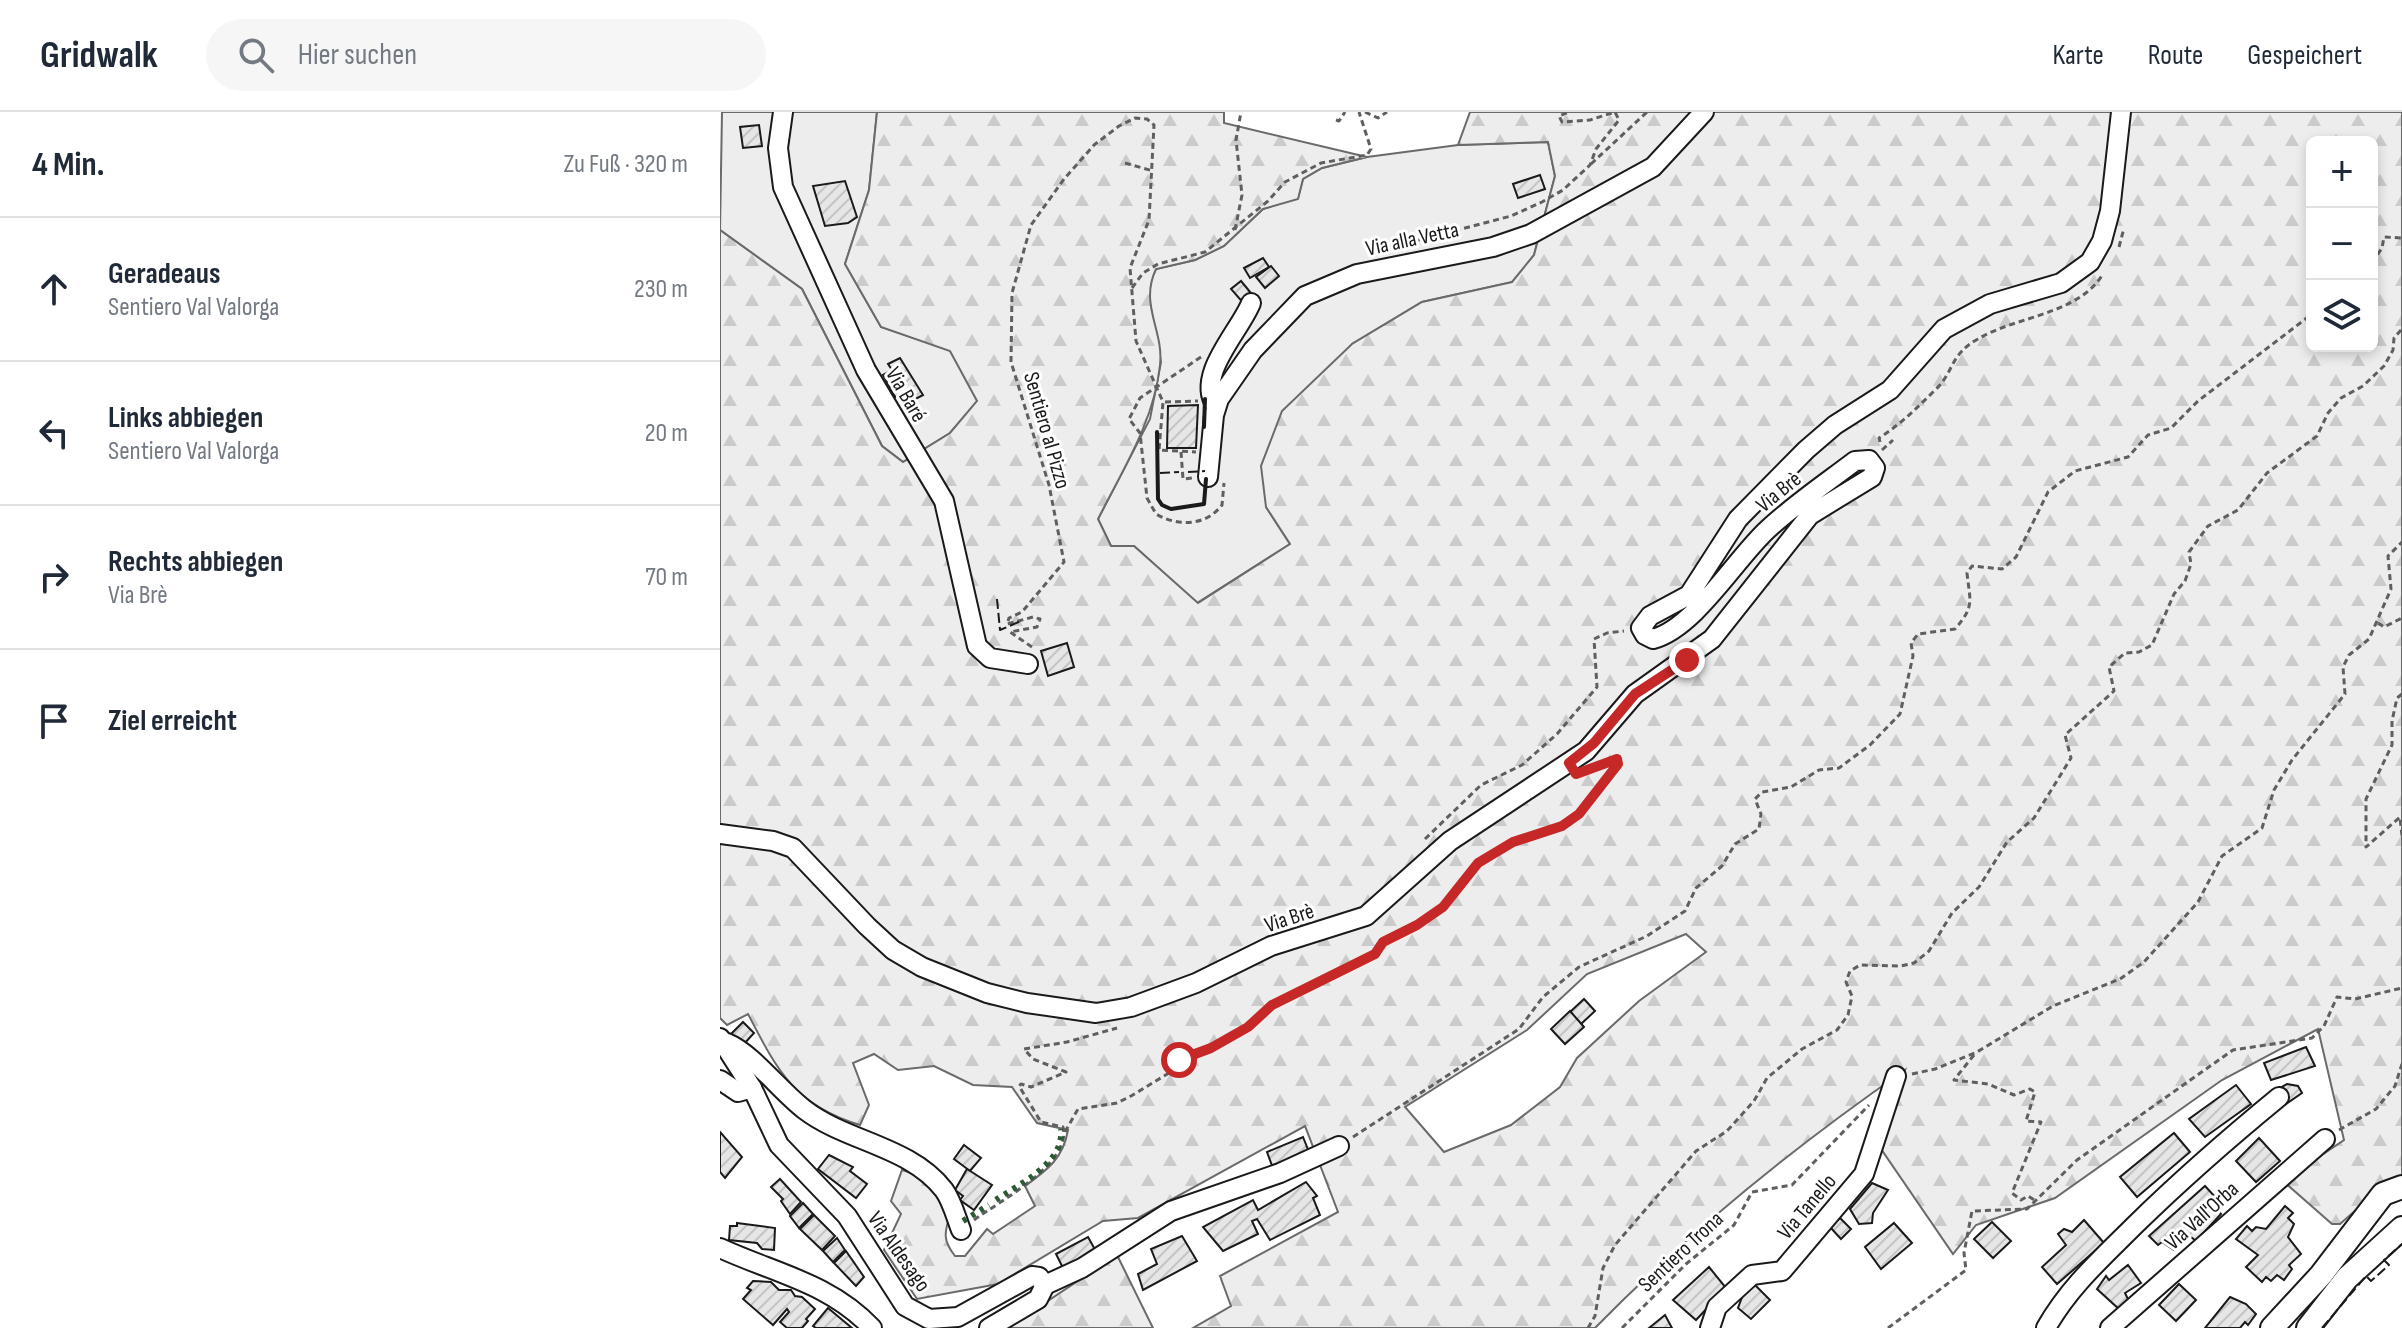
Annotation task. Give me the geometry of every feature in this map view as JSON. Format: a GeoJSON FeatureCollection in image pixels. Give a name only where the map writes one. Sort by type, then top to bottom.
{"type":"FeatureCollection","features":[{"type":"Feature","properties":{"kind":"main road"},"geometry":{"type":"LineString","coordinates":[[2272,1328],[2329,1265],[2383,1194],[2402,1187]]}},
{"type":"Feature","properties":{"kind":"main road"},"geometry":{"type":"LineString","coordinates":[[2308,1328],[2347,1278],[2402,1228]]}},
{"type":"Feature","properties":{"kind":"street","name":"Via Baré"},"geometry":{"type":"LineString","coordinates":[[783,112],[778,148],[783,187],[866,370],[944,501],[977,646],[990,658],[1026,658]]}},
{"type":"Feature","properties":{"kind":"street","name":"Via alla Vetta"},"geometry":{"type":"LineString","coordinates":[[1208,477],[1209,404],[1288,312],[1315,290],[1357,274],[1493,247],[1531,234],[1653,167],[1704,112]]}},
{"type":"Feature","properties":{"kind":"street","name":"Via Brè"},"geometry":{"type":"LineString","coordinates":[[720,834],[773,841],[793,848],[893,950],[922,967],[987,993],[1027,1003],[1096,1013],[1131,1007],[1209,977],[1271,946],[1366,916],[1450,841],[1569,763],[1594,743],[1626,705],[1712,639],[1810,515],[1868,480],[1874,472],[1873,464],[1865,459],[1855,461],[1781,518],[1756,541],[1723,582],[1663,635],[1649,638],[1642,632],[1644,622],[1689,595],[1730,531],[1751,505],[1822,435],[1890,390],[1944,329],[1990,304],[2061,283],[2090,262],[2102,241],[2110,211],[2121,112]]}},
{"type":"Feature","properties":{"kind":"street"},"geometry":{"type":"LineString","coordinates":[[1209,404],[1215,369],[1251,303]]}},
{"type":"Feature","properties":{"kind":"street"},"geometry":{"type":"LineString","coordinates":[[722,1040],[746,1053],[769,1080],[812,1115],[881,1146],[930,1178],[944,1191],[961,1230]]}},
{"type":"Feature","properties":{"kind":"street","name":"Via Aldesago"},"geometry":{"type":"LineString","coordinates":[[722,1040],[752,1088],[779,1145],[847,1216],[899,1299],[912,1311],[929,1319],[958,1317],[1032,1276],[1039,1277],[1045,1285]]}},
{"type":"Feature","properties":{"kind":"street","name":"Via Tanello"},"geometry":{"type":"LineString","coordinates":[[1710,1328],[1717,1307],[1752,1275],[1782,1271],[1864,1174],[1896,1076]]}},
{"type":"Feature","properties":{"kind":"street"},"geometry":{"type":"LineString","coordinates":[[720,1080],[738,1092],[752,1088]]}},
{"type":"Feature","properties":{"kind":"street"},"geometry":{"type":"LineString","coordinates":[[2046,1328],[2061,1302],[2087,1272],[2197,1165],[2279,1097]]}},
{"type":"Feature","properties":{"kind":"street","name":"Via Vall'Orba"},"geometry":{"type":"LineString","coordinates":[[2110,1328],[2325,1139]]}},
{"type":"Feature","properties":{"kind":"street"},"geometry":{"type":"LineString","coordinates":[[989,1328],[1038,1299],[1045,1285],[1082,1268],[1171,1211],[1280,1173],[1339,1146]]}},
{"type":"Feature","properties":{"kind":"street"},"geometry":{"type":"LineString","coordinates":[[720,1248],[821,1287],[872,1328]]}},
{"type":"Feature","properties":{"kind":"path"},"geometry":{"type":"LineString","coordinates":[[1235,230],[1242,195],[1236,140],[1241,112]]}},
{"type":"Feature","properties":{"kind":"path"},"geometry":{"type":"LineString","coordinates":[[1336,120],[1339,121],[1345,112]]}},
{"type":"Feature","properties":{"kind":"path"},"geometry":{"type":"LineString","coordinates":[[1132,288],[1143,273],[1158,264],[1205,252],[1235,230],[1285,182],[1321,163],[1367,155],[1371,149],[1362,112]]}},
{"type":"Feature","properties":{"kind":"path"},"geometry":{"type":"LineString","coordinates":[[1362,112],[1378,118],[1387,112]]}},
{"type":"Feature","properties":{"kind":"path"},"geometry":{"type":"LineString","coordinates":[[1569,112],[1559,116],[1562,122],[1590,120],[1615,112],[1619,120],[1596,149],[1590,165]]}},
{"type":"Feature","properties":{"kind":"path"},"geometry":{"type":"LineString","coordinates":[[1374,252],[1525,211],[1563,190],[1647,112]]}},
{"type":"Feature","properties":{"kind":"path","name":"Sentiero al Pizzo"},"geometry":{"type":"LineString","coordinates":[[1026,658],[1037,649],[1010,632],[1037,627],[1040,619],[1033,617],[1007,624],[1009,618],[1022,612],[1064,562],[1049,485],[1011,362],[1016,280],[1031,225],[1094,145],[1135,118],[1147,119],[1154,125],[1149,220],[1130,268],[1136,341],[1159,386],[1163,402]]}},
{"type":"Feature","properties":{"kind":"path"},"geometry":{"type":"LineString","coordinates":[[1125,163],[1153,171]]}},
{"type":"Feature","properties":{"kind":"path"},"geometry":{"type":"LineString","coordinates":[[2378,254],[2384,237],[2402,238]]}},
{"type":"Feature","properties":{"kind":"path"},"geometry":{"type":"LineString","coordinates":[[1339,1146],[1512,1035],[1543,997],[1579,967],[1647,936],[1685,911],[1696,888],[1722,866],[1735,844],[1759,829],[1761,814],[1755,799],[1762,792],[1791,787],[1819,770],[1839,768],[1870,745],[1900,714],[1913,656],[1911,643],[1918,634],[1955,629],[1969,614],[1972,602],[1967,573],[1972,566],[2002,569],[2016,557],[2048,492],[2075,471],[2128,457],[2148,435],[2171,428],[2198,401],[2306,319]]}},
{"type":"Feature","properties":{"kind":"path"},"geometry":{"type":"LineString","coordinates":[[1588,1328],[1595,1316],[1603,1268],[1625,1233],[1664,1192],[1696,1151],[1727,1131],[1754,1101],[1767,1078],[1802,1049],[1837,1030],[1848,1015],[1852,996],[1846,982],[1850,971],[1860,965],[1901,966],[1914,963],[1929,951],[1952,913],[1979,887],[2007,842],[2034,818],[2053,791],[2071,758],[2065,735],[2114,691],[2109,667],[2125,653],[2139,652],[2152,645],[2174,594],[2185,581],[2191,564],[2189,552],[2208,526],[2238,510],[2267,473],[2317,436],[2328,413],[2341,398],[2363,386],[2384,366],[2393,350],[2394,338],[2402,329]]}},
{"type":"Feature","properties":{"kind":"path"},"geometry":{"type":"LineString","coordinates":[[1159,386],[1203,355]]}},
{"type":"Feature","properties":{"kind":"path"},"geometry":{"type":"LineString","coordinates":[[1162,452],[1159,432],[1163,402],[1209,404]]}},
{"type":"Feature","properties":{"kind":"path"},"geometry":{"type":"LineString","coordinates":[[1880,442],[1893,440]]}},
{"type":"Feature","properties":{"kind":"path"},"geometry":{"type":"LineString","coordinates":[[1181,452],[1182,475]]}},
{"type":"Feature","properties":{"kind":"path"},"geometry":{"type":"LineString","coordinates":[[1896,1076],[1935,1069],[1977,1052],[2053,1006],[2120,979],[2167,938],[2198,902],[2222,856],[2262,828],[2274,790],[2292,760],[2345,694],[2343,667],[2349,655],[2369,639],[2378,623],[2391,589],[2388,556],[2402,542]]}},
{"type":"Feature","properties":{"kind":"path"},"geometry":{"type":"LineString","coordinates":[[1421,844],[1481,785],[1522,765],[1557,734],[1597,687],[1594,639],[1607,633],[1624,631],[1633,616],[1644,622]]}},
{"type":"Feature","properties":{"kind":"path"},"geometry":{"type":"LineString","coordinates":[[2378,623],[2384,627],[2402,618]]}},
{"type":"Feature","properties":{"kind":"path"},"geometry":{"type":"LineString","coordinates":[[2402,694],[2397,698],[2392,721],[2392,745],[2366,799],[2366,847],[2400,817],[2402,836]]}},
{"type":"Feature","properties":{"kind":"path"},"geometry":{"type":"LineString","coordinates":[[961,1230],[1047,1167],[1061,1150],[1065,1132],[1078,1109],[1117,1103],[1131,1096],[1169,1073],[1179,1060],[1211,1048],[1248,1027],[1272,1005],[1375,954],[1383,942],[1432,916],[1478,863],[1513,842],[1562,826],[1579,814],[1618,764],[1617,759],[1576,774],[1569,763]]}},
{"type":"Feature","properties":{"kind":"path"},"geometry":{"type":"LineString","coordinates":[[1888,1328],[1966,1270],[1964,1253],[1972,1211],[2018,1211],[2036,1201],[2077,1160],[2233,1050],[2306,1041],[2324,1026],[2337,997],[2355,999],[2402,988]]}},
{"type":"Feature","properties":{"kind":"path"},"geometry":{"type":"LineString","coordinates":[[1065,1132],[1060,1125],[1041,1122],[1019,1086],[1031,1087],[1066,1072],[1033,1059],[1024,1049],[1067,1042],[1122,1026]]}},
{"type":"Feature","properties":{"kind":"path"},"geometry":{"type":"LineString","coordinates":[[1977,1052],[1954,1080],[1988,1084],[1999,1092],[2014,1095],[2030,1089],[2035,1092],[2026,1121],[2041,1122],[2012,1193],[2021,1200],[2028,1196],[2036,1201]]}},
{"type":"Feature","properties":{"kind":"path"},"geometry":{"type":"LineString","coordinates":[[2325,1139],[2376,1109],[2395,1086],[2402,1064]]}},
{"type":"Feature","properties":{"kind":"path","name":"Sentiero Trona"},"geometry":{"type":"LineString","coordinates":[[1622,1328],[1702,1249],[1734,1225],[1752,1192],[1792,1185],[1875,1098]]}},
{"type":"Feature","properties":{"kind":"shaded area"},"geometry":{"type":"Polygon","coordinates":[[[722,112],[877,112],[869,190],[845,264],[881,327],[950,350],[978,401],[950,433],[903,462],[882,446],[802,289],[720,230],[722,112]]]}},
{"type":"Feature","properties":{"kind":"shaded area"},"geometry":{"type":"Polygon","coordinates":[[[1548,142],[1555,176],[1534,255],[1513,282],[1422,302],[1352,344],[1266,507],[1290,544],[1197,603],[1134,546],[1111,546],[1098,519],[1150,419],[1161,362],[1147,288],[1156,269],[1195,260],[1224,246],[1263,209],[1298,198],[1303,179],[1322,168],[1367,157],[1458,145],[1548,142]]]}},
{"type":"Feature","properties":{"kind":"green space"},"geometry":{"type":"Polygon","coordinates":[[[877,112],[1224,112],[1224,123],[1367,157],[1322,168],[1303,179],[1298,199],[1263,209],[1224,246],[1195,260],[1156,269],[1151,282],[1151,306],[1160,352],[1157,386],[1136,445],[1098,519],[1111,546],[1134,546],[1198,603],[1290,544],[1266,507],[1261,466],[1282,411],[1352,344],[1422,302],[1512,282],[1534,255],[1555,176],[1548,142],[1458,145],[1470,112],[2402,112],[2402,1179],[2382,1187],[2340,1224],[2332,1224],[2283,1181],[2344,1140],[2318,1029],[2222,1080],[2055,1198],[1976,1225],[1953,1254],[1877,1143],[1905,1070],[1823,1129],[1705,1224],[1595,1328],[1193,1328],[1231,1306],[1220,1276],[1338,1212],[1305,1126],[1138,1218],[1103,1221],[998,1284],[917,1299],[884,1250],[901,1214],[891,1201],[902,1170],[918,1176],[937,1193],[950,1215],[946,1232],[948,1246],[955,1256],[965,1256],[987,1229],[993,1234],[1035,1206],[1025,1186],[1058,1156],[1068,1130],[1037,1123],[1012,1087],[973,1085],[934,1066],[898,1070],[874,1054],[853,1063],[869,1105],[860,1125],[819,1108],[790,1083],[748,1014],[727,1025],[720,1018],[720,230],[802,289],[882,446],[903,462],[950,433],[977,401],[950,351],[881,327],[845,264],[869,190],[877,112]],[[1686,934],[1587,974],[1527,1030],[1405,1107],[1444,1152],[1511,1125],[1560,1087],[1577,1058],[1639,1001],[1706,952],[1686,934]]]}},
{"type":"Feature","properties":{"kind":"green space"},"geometry":{"type":"Polygon","coordinates":[[[1117,1255],[1153,1328],[1007,1328],[1117,1255]]]}},
{"type":"Feature","properties":{"kind":"building"},"geometry":{"type":"Polygon","coordinates":[[[759,125],[762,146],[743,148],[740,127],[759,125]]]}},
{"type":"Feature","properties":{"kind":"building"},"geometry":{"type":"Polygon","coordinates":[[[1540,175],[1545,189],[1518,198],[1513,184],[1540,175]]]}},
{"type":"Feature","properties":{"kind":"building"},"geometry":{"type":"Polygon","coordinates":[[[845,181],[857,217],[848,223],[825,226],[813,186],[845,181]]]}},
{"type":"Feature","properties":{"kind":"building"},"geometry":{"type":"Polygon","coordinates":[[[1263,258],[1269,267],[1250,278],[1244,268],[1263,258]]]}},
{"type":"Feature","properties":{"kind":"building"},"geometry":{"type":"Polygon","coordinates":[[[1271,266],[1279,276],[1265,288],[1256,277],[1271,266]]]}},
{"type":"Feature","properties":{"kind":"building"},"geometry":{"type":"Polygon","coordinates":[[[1241,281],[1255,298],[1246,306],[1231,289],[1241,281]]]}},
{"type":"Feature","properties":{"kind":"building"},"geometry":{"type":"Polygon","coordinates":[[[900,358],[923,395],[904,405],[898,395],[895,397],[883,375],[892,370],[888,364],[900,358]]]}},
{"type":"Feature","properties":{"kind":"building"},"geometry":{"type":"Polygon","coordinates":[[[1198,405],[1196,448],[1167,448],[1168,406],[1198,405]]]}},
{"type":"Feature","properties":{"kind":"building"},"geometry":{"type":"Polygon","coordinates":[[[1067,643],[1074,667],[1048,676],[1041,651],[1067,643]]]}},
{"type":"Feature","properties":{"kind":"building"},"geometry":{"type":"Polygon","coordinates":[[[1584,999],[1595,1011],[1581,1024],[1570,1012],[1584,999]]]}},
{"type":"Feature","properties":{"kind":"building"},"geometry":{"type":"Polygon","coordinates":[[[1570,1011],[1584,1027],[1565,1044],[1551,1029],[1570,1011]]]}},
{"type":"Feature","properties":{"kind":"building"},"geometry":{"type":"Polygon","coordinates":[[[743,1022],[754,1033],[743,1045],[731,1034],[743,1022]]]}},
{"type":"Feature","properties":{"kind":"building"},"geometry":{"type":"Polygon","coordinates":[[[2306,1047],[2315,1066],[2271,1080],[2264,1063],[2306,1047]]]}},
{"type":"Feature","properties":{"kind":"building"},"geometry":{"type":"Polygon","coordinates":[[[2287,1084],[2298,1086],[2302,1093],[2286,1104],[2276,1090],[2287,1084]]]}},
{"type":"Feature","properties":{"kind":"building"},"geometry":{"type":"Polygon","coordinates":[[[2236,1085],[2251,1104],[2205,1137],[2189,1119],[2236,1085]]]}},
{"type":"Feature","properties":{"kind":"building"},"geometry":{"type":"Polygon","coordinates":[[[720,1132],[742,1157],[725,1178],[720,1172],[720,1132]]]}},
{"type":"Feature","properties":{"kind":"building"},"geometry":{"type":"Polygon","coordinates":[[[2174,1133],[2190,1152],[2137,1197],[2120,1177],[2174,1133]]]}},
{"type":"Feature","properties":{"kind":"building"},"geometry":{"type":"Polygon","coordinates":[[[1303,1137],[1311,1157],[1274,1171],[1267,1152],[1303,1137]]]}},
{"type":"Feature","properties":{"kind":"building"},"geometry":{"type":"Polygon","coordinates":[[[2259,1138],[2280,1161],[2256,1182],[2236,1161],[2259,1138]]]}},
{"type":"Feature","properties":{"kind":"building"},"geometry":{"type":"Polygon","coordinates":[[[964,1145],[981,1158],[970,1171],[954,1159],[964,1145]]]}},
{"type":"Feature","properties":{"kind":"building"},"geometry":{"type":"Polygon","coordinates":[[[829,1155],[853,1167],[850,1171],[867,1184],[856,1198],[818,1169],[829,1155]]]}},
{"type":"Feature","properties":{"kind":"building"},"geometry":{"type":"Polygon","coordinates":[[[967,1169],[992,1185],[974,1210],[960,1200],[963,1196],[955,1190],[967,1169]]]}},
{"type":"Feature","properties":{"kind":"building"},"geometry":{"type":"Polygon","coordinates":[[[780,1179],[801,1202],[790,1214],[781,1201],[783,1199],[771,1187],[780,1179]]]}},
{"type":"Feature","properties":{"kind":"building"},"geometry":{"type":"Polygon","coordinates":[[[1306,1182],[1317,1196],[1313,1198],[1320,1215],[1270,1240],[1257,1219],[1252,1221],[1258,1234],[1223,1251],[1203,1227],[1253,1200],[1258,1210],[1306,1182]]]}},
{"type":"Feature","properties":{"kind":"building"},"geometry":{"type":"Polygon","coordinates":[[[1872,1183],[1888,1190],[1873,1213],[1872,1223],[1859,1224],[1850,1209],[1872,1183]]]}},
{"type":"Feature","properties":{"kind":"building"},"geometry":{"type":"Polygon","coordinates":[[[2205,1186],[2217,1199],[2213,1203],[2221,1214],[2196,1241],[2186,1233],[2176,1243],[2179,1246],[2174,1250],[2162,1242],[2158,1245],[2149,1236],[2205,1186]]]}},
{"type":"Feature","properties":{"kind":"building"},"geometry":{"type":"Polygon","coordinates":[[[803,1203],[813,1214],[799,1228],[790,1216],[803,1203]]]}},
{"type":"Feature","properties":{"kind":"building"},"geometry":{"type":"Polygon","coordinates":[[[2285,1206],[2293,1213],[2288,1218],[2294,1224],[2288,1237],[2301,1254],[2289,1265],[2292,1269],[2284,1280],[2277,1275],[2271,1281],[2266,1277],[2262,1282],[2246,1267],[2258,1255],[2236,1239],[2247,1226],[2252,1231],[2256,1227],[2266,1229],[2285,1206]]]}},
{"type":"Feature","properties":{"kind":"building"},"geometry":{"type":"Polygon","coordinates":[[[814,1215],[835,1236],[822,1250],[800,1229],[814,1215]]]}},
{"type":"Feature","properties":{"kind":"building"},"geometry":{"type":"Polygon","coordinates":[[[1840,1218],[1851,1229],[1841,1239],[1830,1227],[1840,1218]]]}},
{"type":"Feature","properties":{"kind":"building"},"geometry":{"type":"Polygon","coordinates":[[[2084,1220],[2104,1243],[2057,1284],[2042,1267],[2066,1245],[2058,1234],[2064,1229],[2072,1232],[2084,1220]]]}},
{"type":"Feature","properties":{"kind":"building"},"geometry":{"type":"Polygon","coordinates":[[[1992,1222],[2011,1241],[1993,1258],[1974,1239],[1992,1222]]]}},
{"type":"Feature","properties":{"kind":"building"},"geometry":{"type":"Polygon","coordinates":[[[737,1223],[775,1228],[774,1250],[762,1249],[757,1243],[729,1240],[730,1226],[737,1226],[737,1223]]]}},
{"type":"Feature","properties":{"kind":"building"},"geometry":{"type":"Polygon","coordinates":[[[1894,1223],[1912,1243],[1881,1269],[1865,1247],[1894,1223]]]}},
{"type":"Feature","properties":{"kind":"building"},"geometry":{"type":"Polygon","coordinates":[[[1182,1236],[1197,1261],[1143,1290],[1138,1274],[1157,1264],[1151,1249],[1182,1236]]]}},
{"type":"Feature","properties":{"kind":"building"},"geometry":{"type":"Polygon","coordinates":[[[1088,1237],[1098,1255],[1065,1272],[1056,1254],[1088,1237]]]}},
{"type":"Feature","properties":{"kind":"building"},"geometry":{"type":"Polygon","coordinates":[[[837,1238],[845,1250],[833,1262],[823,1251],[837,1238]]]}},
{"type":"Feature","properties":{"kind":"building"},"geometry":{"type":"Polygon","coordinates":[[[846,1251],[864,1277],[856,1286],[834,1263],[846,1251]]]}},
{"type":"Feature","properties":{"kind":"building"},"geometry":{"type":"Polygon","coordinates":[[[2128,1265],[2141,1283],[2125,1293],[2129,1301],[2120,1310],[2097,1289],[2106,1276],[2109,1280],[2128,1265]]]}},
{"type":"Feature","properties":{"kind":"building"},"geometry":{"type":"Polygon","coordinates":[[[1709,1267],[1726,1288],[1696,1320],[1673,1300],[1709,1267]]]}},
{"type":"Feature","properties":{"kind":"building"},"geometry":{"type":"Polygon","coordinates":[[[753,1281],[771,1282],[779,1290],[791,1290],[815,1309],[802,1328],[787,1328],[780,1322],[789,1312],[787,1309],[773,1325],[743,1299],[751,1290],[747,1288],[753,1281]]]}},
{"type":"Feature","properties":{"kind":"building"},"geometry":{"type":"Polygon","coordinates":[[[1753,1283],[1770,1300],[1751,1319],[1738,1308],[1744,1292],[1753,1283]]]}},
{"type":"Feature","properties":{"kind":"building"},"geometry":{"type":"Polygon","coordinates":[[[2179,1284],[2196,1300],[2176,1321],[2159,1305],[2179,1284]]]}},
{"type":"Feature","properties":{"kind":"building"},"geometry":{"type":"Polygon","coordinates":[[[2230,1297],[2246,1304],[2256,1314],[2248,1325],[2245,1322],[2240,1328],[2205,1328],[2230,1297]]]}},
{"type":"Feature","properties":{"kind":"building"},"geometry":{"type":"Polygon","coordinates":[[[828,1308],[852,1328],[813,1326],[828,1308]]]}},
{"type":"Feature","properties":{"kind":"building"},"geometry":{"type":"Polygon","coordinates":[[[1665,1315],[1672,1328],[1649,1328],[1665,1315]]]}},
{"type":"Feature","properties":{"kind":"hedge"},"geometry":{"type":"LineString","coordinates":[[996,1200],[1048,1162],[1056,1152],[1061,1129]]}},
{"type":"Feature","properties":{"kind":"hedge"},"geometry":{"type":"LineString","coordinates":[[963,1221],[989,1205]]}},
{"type":"Feature","properties":{"kind":"fence"},"geometry":{"type":"LineString","coordinates":[[1188,472],[1205,471]]}},
{"type":"Feature","properties":{"kind":"fence"},"geometry":{"type":"LineString","coordinates":[[1160,473],[1179,472]]}},
{"type":"Feature","properties":{"kind":"fence"},"geometry":{"type":"LineString","coordinates":[[997,599],[1000,630],[1021,621]]}},
{"type":"Feature","properties":{"kind":"fence"},"geometry":{"type":"LineString","coordinates":[[2322,1328],[2366,1276],[2371,1281],[2389,1265],[2384,1260],[2402,1244]]}},
{"type":"Feature","properties":{"kind":"wall"},"geometry":{"type":"LineString","coordinates":[[1204,427],[1205,399]]}},
{"type":"Feature","properties":{"kind":"wall"},"geometry":{"type":"LineString","coordinates":[[1157,432],[1158,499],[1162,505],[1171,509],[1204,504],[1206,479]]}},
{"type":"Feature","properties":{"kind":"route"},"geometry":{"type":"LineString","coordinates":[[1179,1060],[1211,1048],[1248,1027],[1272,1005],[1286,1001],[1312,984],[1375,954],[1383,942],[1417,925],[1443,907],[1478,863],[1513,842],[1538,831],[1562,826],[1579,814],[1598,794],[1618,764],[1617,759],[1576,774],[1569,763],[1594,743],[1635,694],[1687,660]]}}]}
